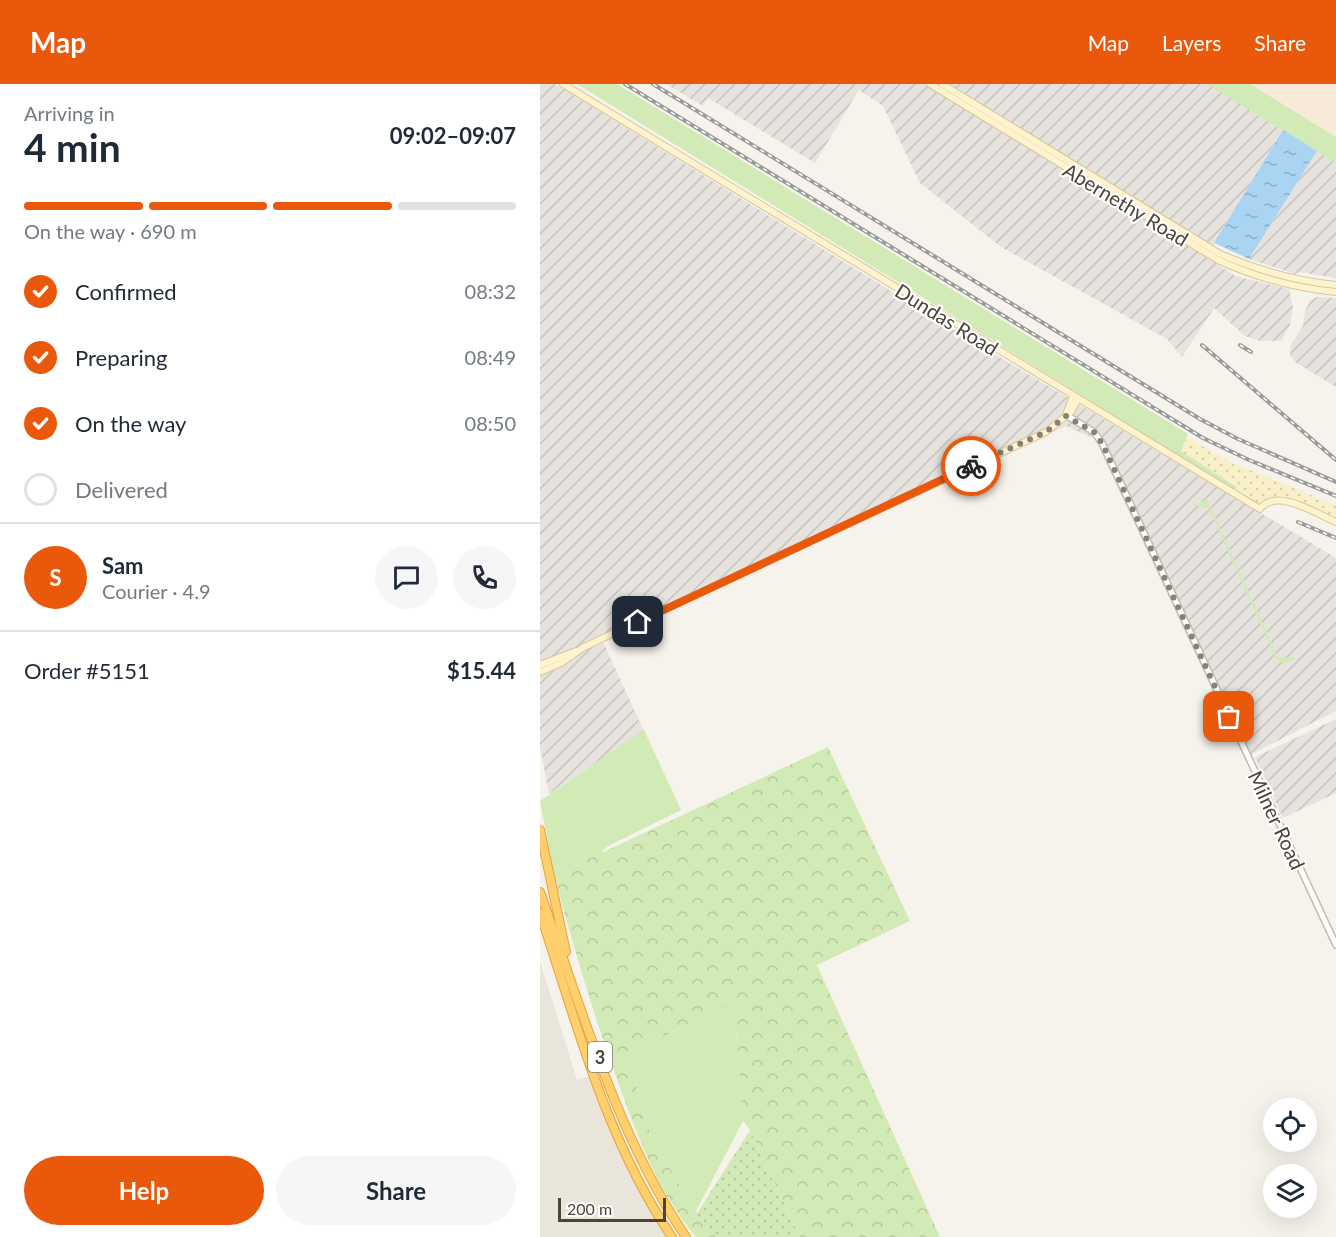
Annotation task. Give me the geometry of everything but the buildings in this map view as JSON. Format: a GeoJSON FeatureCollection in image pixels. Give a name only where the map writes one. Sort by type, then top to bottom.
{"type":"FeatureCollection","features":[{"type":"Feature","properties":{"kind":"highway"},"geometry":{"type":"LineString","coordinates":[[540,830],[574,986]]}},
{"type":"Feature","properties":{"kind":"highway","name":"3"},"geometry":{"type":"LineString","coordinates":[[540,892],[633,1144],[656,1189],[686,1237]]}},
{"type":"Feature","properties":{"kind":"highway","name":"3"},"geometry":{"type":"LineString","coordinates":[[540,913],[618,1140],[648,1200],[672,1237]]}},
{"type":"Feature","properties":{"kind":"highway"},"geometry":{"type":"LineString","coordinates":[[540,929],[562,978]]}},
{"type":"Feature","properties":{"kind":"main road","name":"Dundas Road"},"geometry":{"type":"LineString","coordinates":[[563,84],[1260,509],[1267,502],[1278,500],[1336,522]]}},
{"type":"Feature","properties":{"kind":"main road","name":"Abernethy Road"},"geometry":{"type":"LineString","coordinates":[[930,84],[966,102],[1219,257],[1254,275],[1289,285],[1336,292]]}},
{"type":"Feature","properties":{"kind":"main road","name":"Abernethy Road"},"geometry":{"type":"LineString","coordinates":[[942,84],[966,102]]}},
{"type":"Feature","properties":{"kind":"main road","name":"Abernethy Road"},"geometry":{"type":"LineString","coordinates":[[1219,257],[1303,281],[1336,285]]}},
{"type":"Feature","properties":{"kind":"main road"},"geometry":{"type":"LineString","coordinates":[[540,665],[582,649],[1046,432],[1066,416],[1075,398]]}},
{"type":"Feature","properties":{"kind":"main road"},"geometry":{"type":"LineString","coordinates":[[540,672],[561,663],[582,649]]}},
{"type":"Feature","properties":{"kind":"street","name":"Milner Road"},"geometry":{"type":"LineString","coordinates":[[1066,416],[1094,432],[1102,443],[1336,945]]}},
{"type":"Feature","properties":{"kind":"shaded area"},"geometry":{"type":"Polygon","coordinates":[[[540,84],[555,84],[961,334],[1336,558],[1336,711],[1244,758],[1095,439],[1066,426],[603,642],[644,731],[549,794],[540,747],[540,84]]]}},
{"type":"Feature","properties":{"kind":"shaded area"},"geometry":{"type":"Polygon","coordinates":[[[666,84],[1208,84],[1283,130],[1214,243],[1216,263],[1235,276],[1289,289],[1293,308],[1290,325],[1281,341],[1260,341],[1245,336],[1214,308],[1182,357],[1167,339],[1001,247],[920,183],[883,106],[859,90],[815,163],[708,98],[703,106],[666,84]]]}},
{"type":"Feature","properties":{"kind":"shaded area"},"geometry":{"type":"Polygon","coordinates":[[[1250,84],[1336,84],[1336,137],[1250,84]]]}},
{"type":"Feature","properties":{"kind":"shaded area"},"geometry":{"type":"Polygon","coordinates":[[[1317,151],[1336,163],[1336,278],[1300,272],[1295,274],[1249,259],[1317,151]]]}},
{"type":"Feature","properties":{"kind":"shaded area"},"geometry":{"type":"Polygon","coordinates":[[[1316,297],[1336,298],[1336,387],[1295,362],[1290,355],[1291,344],[1303,326],[1305,311],[1310,301],[1316,297]]]}},
{"type":"Feature","properties":{"kind":"shaded area"},"geometry":{"type":"Polygon","coordinates":[[[1336,719],[1336,793],[1283,818],[1255,757],[1336,719]]]}},
{"type":"Feature","properties":{"kind":"shaded area"},"geometry":{"type":"Polygon","coordinates":[[[540,961],[577,1080],[594,1075],[615,1132],[672,1237],[540,1237],[540,961]]]}},
{"type":"Feature","properties":{"kind":"green space"},"geometry":{"type":"Polygon","coordinates":[[[577,84],[617,84],[1188,434],[1181,451],[1237,487],[1235,490],[577,84]]]}},
{"type":"Feature","properties":{"kind":"green space"},"geometry":{"type":"Polygon","coordinates":[[[1207,84],[1250,84],[1336,137],[1336,163],[1207,84]]]}},
{"type":"Feature","properties":{"kind":"green space"},"geometry":{"type":"Polygon","coordinates":[[[1207,499],[1278,657],[1286,658],[1293,655],[1294,660],[1282,664],[1276,659],[1209,508],[1193,506],[1207,499]]]}},
{"type":"Feature","properties":{"kind":"green space"},"geometry":{"type":"Polygon","coordinates":[[[644,730],[681,810],[606,847],[601,854],[555,879],[540,801],[644,730]]]}},
{"type":"Feature","properties":{"kind":"green space"},"geometry":{"type":"Polygon","coordinates":[[[828,747],[910,921],[817,965],[940,1237],[800,1237],[750,1130],[743,1121],[734,1003],[627,1053],[651,1137],[696,1211],[719,1237],[696,1237],[659,1182],[633,1123],[592,1005],[554,875],[828,747]]]}},
{"type":"Feature","properties":{"kind":"green space"},"geometry":{"type":"Polygon","coordinates":[[[734,1003],[743,1121],[696,1211],[651,1137],[627,1053],[734,1003]]]}},
{"type":"Feature","properties":{"kind":"green space"},"geometry":{"type":"Polygon","coordinates":[[[750,1130],[800,1237],[716,1237],[696,1215],[750,1130]]]}},
{"type":"Feature","properties":{"kind":"sand"},"geometry":{"type":"Polygon","coordinates":[[[1187,437],[1230,462],[1336,505],[1336,517],[1288,501],[1269,501],[1260,505],[1235,490],[1237,486],[1181,451],[1187,437]]]}},
{"type":"Feature","properties":{"kind":"water"},"geometry":{"type":"Polygon","coordinates":[[[1283,130],[1317,151],[1249,259],[1214,243],[1283,130]]]}},
{"type":"Feature","properties":{"kind":"railway"},"geometry":{"type":"LineString","coordinates":[[625,84],[1203,438],[1336,496]]}},
{"type":"Feature","properties":{"kind":"railway"},"geometry":{"type":"LineString","coordinates":[[653,84],[1200,419],[1238,439],[1336,482]]}},
{"type":"Feature","properties":{"kind":"railway"},"geometry":{"type":"LineString","coordinates":[[1202,345],[1336,460]]}},
{"type":"Feature","properties":{"kind":"railway"},"geometry":{"type":"LineString","coordinates":[[1240,345],[1251,352]]}},
{"type":"Feature","properties":{"kind":"railway"},"geometry":{"type":"LineString","coordinates":[[1298,522],[1336,538]]}},
{"type":"Feature","properties":{"kind":"way so far"},"geometry":{"type":"LineString","coordinates":[[971,466],[1046,432],[1066,416],[1094,432],[1102,443],[1229,717]]}},
{"type":"Feature","properties":{"kind":"route"},"geometry":{"type":"LineString","coordinates":[[638,622],[971,466]]}}]}
